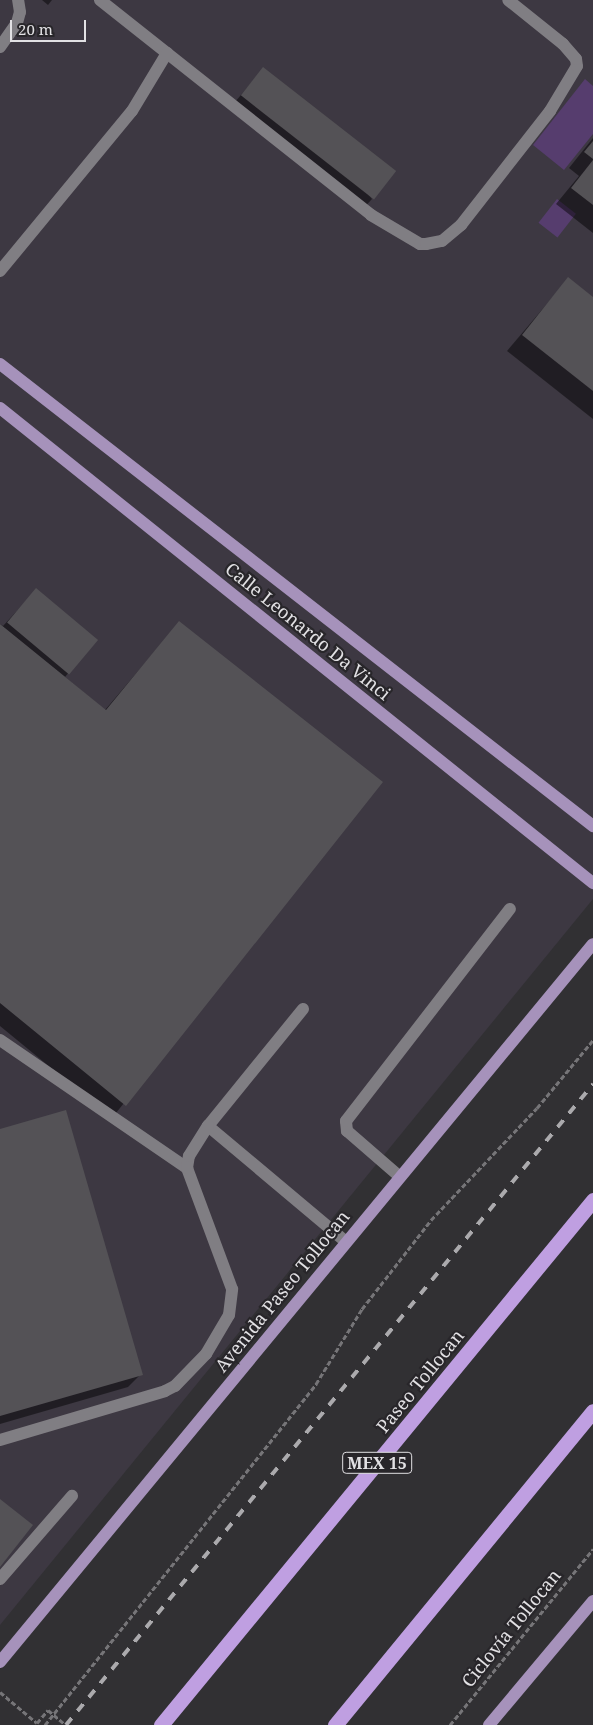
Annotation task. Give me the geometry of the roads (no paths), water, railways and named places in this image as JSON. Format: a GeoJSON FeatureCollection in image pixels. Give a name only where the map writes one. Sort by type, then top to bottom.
{"type":"FeatureCollection","features":[{"type":"Feature","properties":{"kind":"highway","name":"Paseo Tollocan"},"geometry":{"type":"LineString","coordinates":[[160,1725],[593,1200]]}},
{"type":"Feature","properties":{"kind":"highway"},"geometry":{"type":"LineString","coordinates":[[335,1725],[593,1411]]}},
{"type":"Feature","properties":{"kind":"main road","name":"Calle Leonardo Da Vinci"},"geometry":{"type":"LineString","coordinates":[[0,364],[593,826]]}},
{"type":"Feature","properties":{"kind":"main road","name":"Calle Leonardo Da Vinci"},"geometry":{"type":"LineString","coordinates":[[0,408],[593,883]]}},
{"type":"Feature","properties":{"kind":"main road","name":"Avenida Paseo Tollocan"},"geometry":{"type":"LineString","coordinates":[[0,1662],[345,1241],[593,944]]}},
{"type":"Feature","properties":{"kind":"main road"},"geometry":{"type":"LineString","coordinates":[[490,1725],[593,1601]]}},
{"type":"Feature","properties":{"kind":"lane"},"geometry":{"type":"LineString","coordinates":[[0,47],[17,23],[20,12],[18,0]]}},
{"type":"Feature","properties":{"kind":"lane"},"geometry":{"type":"LineString","coordinates":[[100,0],[371,215],[420,244],[434,244],[442,241],[460,225],[550,111],[577,66],[576,59],[563,44],[508,0]]}},
{"type":"Feature","properties":{"kind":"lane"},"geometry":{"type":"LineString","coordinates":[[0,271],[132,111],[167,53]]}},
{"type":"Feature","properties":{"kind":"lane"},"geometry":{"type":"LineString","coordinates":[[399,1176],[347,1131],[346,1121],[510,909]]}},
{"type":"Feature","properties":{"kind":"lane"},"geometry":{"type":"LineString","coordinates":[[0,1440],[165,1390],[182,1380],[206,1354],[229,1315],[232,1289],[187,1168],[189,1156],[208,1126],[302,1009]]}},
{"type":"Feature","properties":{"kind":"lane"},"geometry":{"type":"LineString","coordinates":[[0,1040],[187,1168]]}},
{"type":"Feature","properties":{"kind":"lane"},"geometry":{"type":"LineString","coordinates":[[208,1126],[345,1241]]}},
{"type":"Feature","properties":{"kind":"lane"},"geometry":{"type":"LineString","coordinates":[[0,1579],[72,1496]]}},
{"type":"Feature","properties":{"kind":"railway"},"geometry":{"type":"LineString","coordinates":[[66,1725],[593,1084]]}}]}
